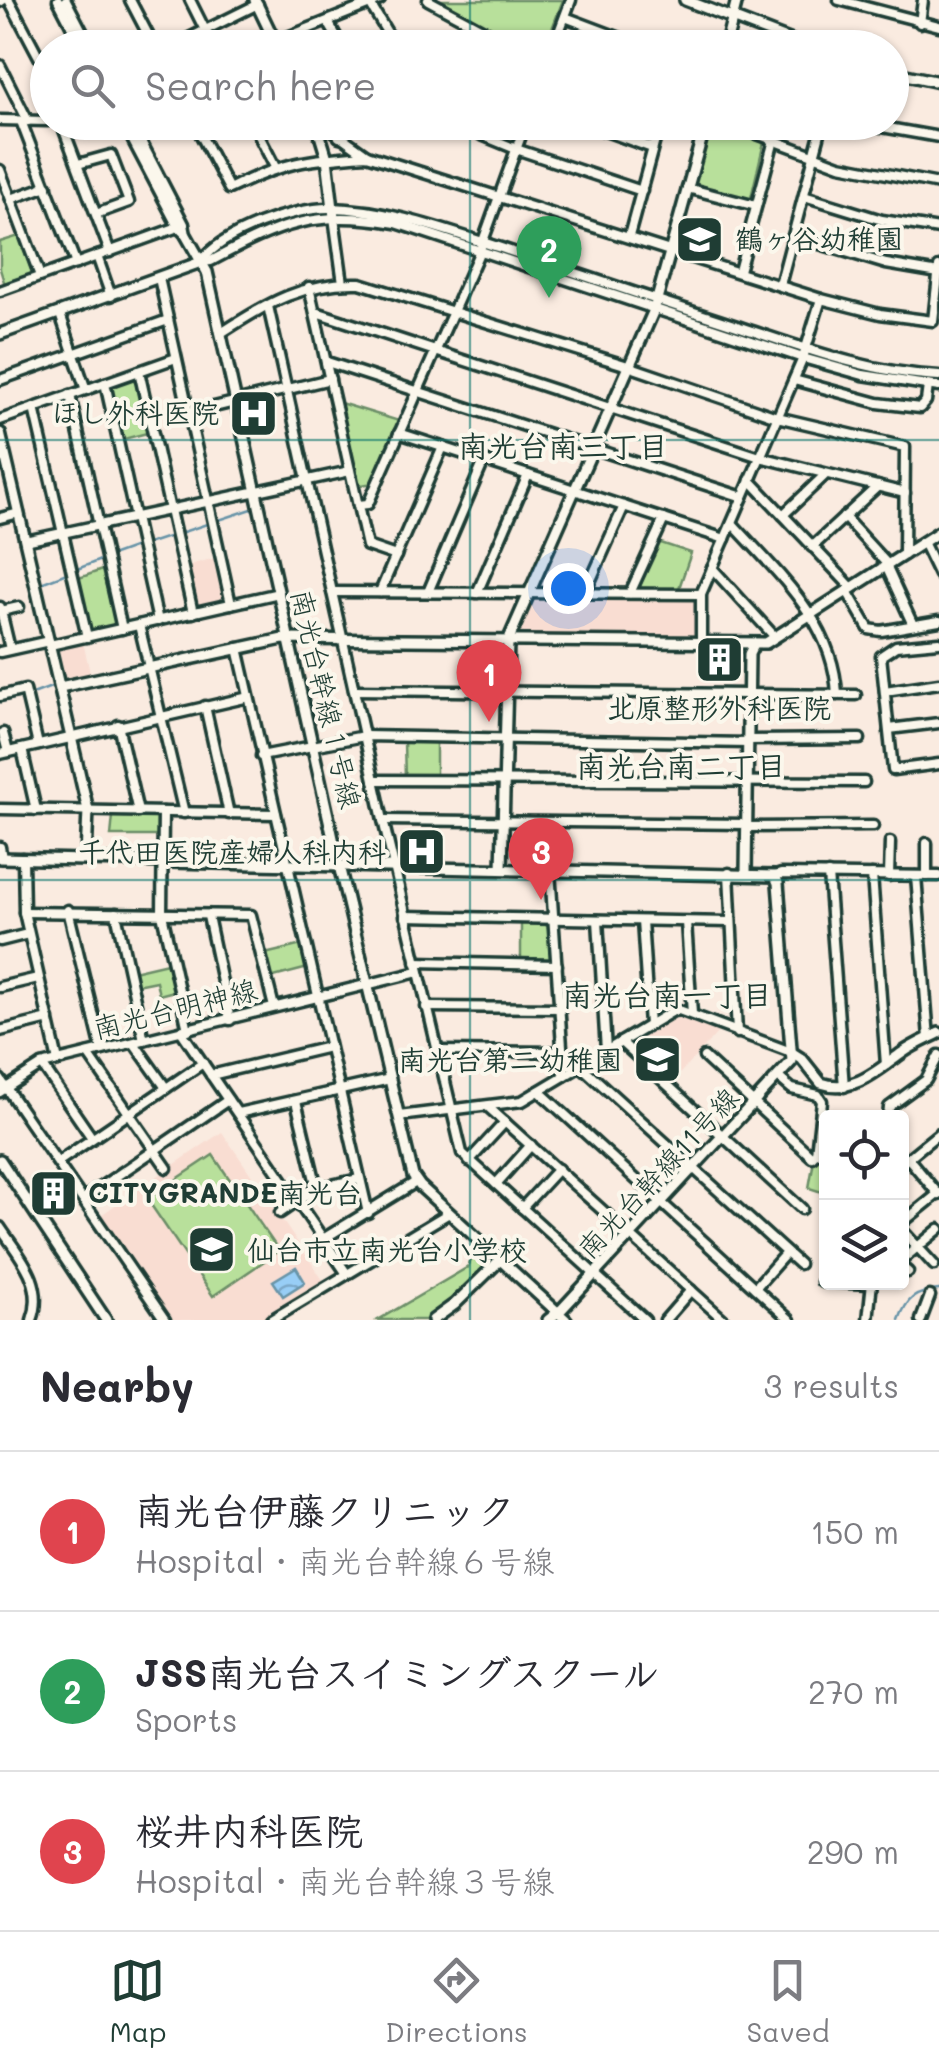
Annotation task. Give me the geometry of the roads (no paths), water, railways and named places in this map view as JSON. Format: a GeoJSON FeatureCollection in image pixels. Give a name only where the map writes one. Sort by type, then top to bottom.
{"type":"FeatureCollection","features":[{"type":"Feature","properties":{"kind":"street"},"geometry":{"type":"LineString","coordinates":[[58,0],[74,30]]}},
{"type":"Feature","properties":{"kind":"street"},"geometry":{"type":"LineString","coordinates":[[66,0],[82,30]]}},
{"type":"Feature","properties":{"kind":"street"},"geometry":{"type":"LineString","coordinates":[[130,0],[146,30]]}},
{"type":"Feature","properties":{"kind":"street"},"geometry":{"type":"LineString","coordinates":[[190,0],[205,30],[256,2],[268,0]]}},
{"type":"Feature","properties":{"kind":"street"},"geometry":{"type":"LineString","coordinates":[[310,30],[380,0]]}},
{"type":"Feature","properties":{"kind":"street"},"geometry":{"type":"LineString","coordinates":[[428,0],[484,30]]}},
{"type":"Feature","properties":{"kind":"street"},"geometry":{"type":"LineString","coordinates":[[560,30],[571,0]]}},
{"type":"Feature","properties":{"kind":"street"},"geometry":{"type":"LineString","coordinates":[[686,0],[763,30]]}},
{"type":"Feature","properties":{"kind":"street"},"geometry":{"type":"LineString","coordinates":[[729,30],[737,0]]}},
{"type":"Feature","properties":{"kind":"street"},"geometry":{"type":"LineString","coordinates":[[839,0],[939,26]]}},
{"type":"Feature","properties":{"kind":"street"},"geometry":{"type":"LineString","coordinates":[[920,23],[924,0]]}},
{"type":"Feature","properties":{"kind":"street"},"geometry":{"type":"LineString","coordinates":[[4,1],[30,44]]}},
{"type":"Feature","properties":{"kind":"street"},"geometry":{"type":"LineString","coordinates":[[256,2],[269,30]]}},
{"type":"Feature","properties":{"kind":"street"},"geometry":{"type":"LineString","coordinates":[[370,4],[386,30]]}},
{"type":"Feature","properties":{"kind":"street"},"geometry":{"type":"LineString","coordinates":[[565,16],[601,30]]}},
{"type":"Feature","properties":{"kind":"street"},"geometry":{"type":"LineString","coordinates":[[328,22],[333,30]]}},
{"type":"Feature","properties":{"kind":"street"},"geometry":{"type":"LineString","coordinates":[[0,65],[30,135]]}},
{"type":"Feature","properties":{"kind":"street"},"geometry":{"type":"LineString","coordinates":[[909,76],[939,82]]}},
{"type":"Feature","properties":{"kind":"street"},"geometry":{"type":"LineString","coordinates":[[0,120],[30,120]]}},
{"type":"Feature","properties":{"kind":"street"},"geometry":{"type":"LineString","coordinates":[[909,132],[939,137]]}},
{"type":"Feature","properties":{"kind":"street"},"geometry":{"type":"LineString","coordinates":[[32,140],[76,264]]}},
{"type":"Feature","properties":{"kind":"street"},"geometry":{"type":"LineString","coordinates":[[68,140],[110,252]]}},
{"type":"Feature","properties":{"kind":"street"},"geometry":{"type":"LineString","coordinates":[[133,140],[182,231]]}},
{"type":"Feature","properties":{"kind":"street"},"geometry":{"type":"LineString","coordinates":[[140,140],[184,224],[182,231]]}},
{"type":"Feature","properties":{"kind":"street"},"geometry":{"type":"LineString","coordinates":[[204,140],[229,188],[274,167],[367,155]]}},
{"type":"Feature","properties":{"kind":"street"},"geometry":{"type":"LineString","coordinates":[[261,140],[274,167]]}},
{"type":"Feature","properties":{"kind":"street"},"geometry":{"type":"LineString","coordinates":[[322,140],[342,283]]}},
{"type":"Feature","properties":{"kind":"street"},"geometry":{"type":"LineString","coordinates":[[342,140],[367,155],[821,299],[880,314],[933,321],[939,271],[886,264],[793,236]]}},
{"type":"Feature","properties":{"kind":"street"},"geometry":{"type":"LineString","coordinates":[[494,140],[642,191]]}},
{"type":"Feature","properties":{"kind":"street"},"geometry":{"type":"LineString","coordinates":[[358,505],[368,504],[418,392],[481,246],[519,140]]}},
{"type":"Feature","properties":{"kind":"street"},"geometry":{"type":"LineString","coordinates":[[630,140],[652,148]]}},
{"type":"Feature","properties":{"kind":"street"},"geometry":{"type":"LineString","coordinates":[[629,236],[654,140]]}},
{"type":"Feature","properties":{"kind":"street"},"geometry":{"type":"LineString","coordinates":[[502,869],[508,641],[655,305],[701,140]]}},
{"type":"Feature","properties":{"kind":"street"},"geometry":{"type":"LineString","coordinates":[[739,271],[774,140],[869,172],[939,184]]}},
{"type":"Feature","properties":{"kind":"street"},"geometry":{"type":"LineString","coordinates":[[780,285],[819,140]]}},
{"type":"Feature","properties":{"kind":"street"},"geometry":{"type":"LineString","coordinates":[[78,164],[111,154],[129,202],[96,214]]}},
{"type":"Feature","properties":{"kind":"street"},"geometry":{"type":"LineString","coordinates":[[0,170],[40,276]]}},
{"type":"Feature","properties":{"kind":"street"},"geometry":{"type":"LineString","coordinates":[[12,199],[47,186]]}},
{"type":"Feature","properties":{"kind":"street"},"geometry":{"type":"LineString","coordinates":[[687,188],[756,206]]}},
{"type":"Feature","properties":{"kind":"street"},"geometry":{"type":"LineString","coordinates":[[804,196],[882,220],[939,229]]}},
{"type":"Feature","properties":{"kind":"street"},"geometry":{"type":"LineString","coordinates":[[0,334],[211,261],[288,224],[334,212],[396,223],[481,246],[863,375],[939,387]]}},
{"type":"Feature","properties":{"kind":"street"},"geometry":{"type":"LineString","coordinates":[[1,287],[182,231]]}},
{"type":"Feature","properties":{"kind":"street","name":"南光台幹線１号線"},"geometry":{"type":"LineString","coordinates":[[182,231],[207,272],[340,865],[416,1182]]}},
{"type":"Feature","properties":{"kind":"street"},"geometry":{"type":"LineString","coordinates":[[97,256],[111,296]]}},
{"type":"Feature","properties":{"kind":"street"},"geometry":{"type":"LineString","coordinates":[[158,278],[231,604]]}},
{"type":"Feature","properties":{"kind":"street"},"geometry":{"type":"LineString","coordinates":[[220,334],[290,293],[342,283],[376,287],[778,417],[906,447],[904,555]]}},
{"type":"Feature","properties":{"kind":"street"},"geometry":{"type":"LineString","coordinates":[[310,287],[367,546],[396,556]]}},
{"type":"Feature","properties":{"kind":"street"},"geometry":{"type":"LineString","coordinates":[[701,643],[701,594],[805,353],[821,299]]}},
{"type":"Feature","properties":{"kind":"street"},"geometry":{"type":"LineString","coordinates":[[268,306],[462,1154],[646,1320]]}},
{"type":"Feature","properties":{"kind":"street"},"geometry":{"type":"LineString","coordinates":[[316,312],[760,457],[905,493]]}},
{"type":"Feature","properties":{"kind":"street"},"geometry":{"type":"LineString","coordinates":[[60,314],[86,390]]}},
{"type":"Feature","properties":{"kind":"street"},"geometry":{"type":"LineString","coordinates":[[0,380],[168,320]]}},
{"type":"Feature","properties":{"kind":"street"},"geometry":{"type":"LineString","coordinates":[[805,353],[939,376]]}},
{"type":"Feature","properties":{"kind":"street"},"geometry":{"type":"LineString","coordinates":[[0,420],[176,358]]}},
{"type":"Feature","properties":{"kind":"street"},"geometry":{"type":"LineString","coordinates":[[327,362],[743,497]]}},
{"type":"Feature","properties":{"kind":"street"},"geometry":{"type":"LineString","coordinates":[[139,371],[193,612]]}},
{"type":"Feature","properties":{"kind":"street"},"geometry":{"type":"LineString","coordinates":[[188,413],[330,379]]}},
{"type":"Feature","properties":{"kind":"street"},"geometry":{"type":"LineString","coordinates":[[794,380],[878,402],[920,408],[926,402],[928,386]]}},
{"type":"Feature","properties":{"kind":"street"},"geometry":{"type":"LineString","coordinates":[[106,383],[158,621]]}},
{"type":"Feature","properties":{"kind":"street"},"geometry":{"type":"LineString","coordinates":[[70,396],[122,629]]}},
{"type":"Feature","properties":{"kind":"street"},"geometry":{"type":"LineString","coordinates":[[34,408],[87,637]]}},
{"type":"Feature","properties":{"kind":"street"},"geometry":{"type":"LineString","coordinates":[[399,433],[725,539]]}},
{"type":"Feature","properties":{"kind":"street"},"geometry":{"type":"LineString","coordinates":[[0,434],[88,810],[86,858]]}},
{"type":"Feature","properties":{"kind":"street"},"geometry":{"type":"LineString","coordinates":[[380,592],[443,447]]}},
{"type":"Feature","properties":{"kind":"street"},"geometry":{"type":"LineString","coordinates":[[428,592],[484,461]]}},
{"type":"Feature","properties":{"kind":"street"},"geometry":{"type":"LineString","coordinates":[[26,542],[350,471]]}},
{"type":"Feature","properties":{"kind":"street"},"geometry":{"type":"LineString","coordinates":[[477,592],[528,475]]}},
{"type":"Feature","properties":{"kind":"street"},"geometry":{"type":"LineString","coordinates":[[782,515],[825,475]]}},
{"type":"Feature","properties":{"kind":"street"},"geometry":{"type":"LineString","coordinates":[[750,480],[849,590],[869,629],[939,621]]}},
{"type":"Feature","properties":{"kind":"street"},"geometry":{"type":"LineString","coordinates":[[812,547],[878,486]]}},
{"type":"Feature","properties":{"kind":"street"},"geometry":{"type":"LineString","coordinates":[[585,593],[624,506]]}},
{"type":"Feature","properties":{"kind":"street"},"geometry":{"type":"LineString","coordinates":[[0,518],[18,512]]}},
{"type":"Feature","properties":{"kind":"street"},"geometry":{"type":"LineString","coordinates":[[844,517],[887,566],[914,625]]}},
{"type":"Feature","properties":{"kind":"street"},"geometry":{"type":"LineString","coordinates":[[630,593],[664,519]]}},
{"type":"Feature","properties":{"kind":"street"},"geometry":{"type":"LineString","coordinates":[[732,523],[812,613],[836,667],[837,695]]}},
{"type":"Feature","properties":{"kind":"street"},"geometry":{"type":"LineString","coordinates":[[60,688],[289,639],[766,643],[939,532]]}},
{"type":"Feature","properties":{"kind":"street"},"geometry":{"type":"LineString","coordinates":[[923,542],[939,575]]}},
{"type":"Feature","properties":{"kind":"street"},"geometry":{"type":"LineString","coordinates":[[712,568],[775,637]]}},
{"type":"Feature","properties":{"kind":"street"},"geometry":{"type":"LineString","coordinates":[[332,592],[701,594]]}},
{"type":"Feature","properties":{"kind":"street"},"geometry":{"type":"LineString","coordinates":[[18,608],[1,609],[5,650],[87,637],[279,593]]}},
{"type":"Feature","properties":{"kind":"street"},"geometry":{"type":"LineString","coordinates":[[140,625],[184,813]]}},
{"type":"Feature","properties":{"kind":"street"},"geometry":{"type":"LineString","coordinates":[[939,642],[896,646],[881,656],[893,770],[939,764]]}},
{"type":"Feature","properties":{"kind":"street"},"geometry":{"type":"LineString","coordinates":[[746,874],[750,654],[754,644]]}},
{"type":"Feature","properties":{"kind":"street"},"geometry":{"type":"LineString","coordinates":[[238,648],[368,1213]]}},
{"type":"Feature","properties":{"kind":"street"},"geometry":{"type":"LineString","coordinates":[[884,690],[939,684]]}},
{"type":"Feature","properties":{"kind":"street"},"geometry":{"type":"LineString","coordinates":[[0,696],[25,690],[38,745]]}},
{"type":"Feature","properties":{"kind":"street"},"geometry":{"type":"LineString","coordinates":[[354,690],[856,694]]}},
{"type":"Feature","properties":{"kind":"street"},"geometry":{"type":"LineString","coordinates":[[3,733],[4,753],[249,697]]}},
{"type":"Feature","properties":{"kind":"street"},"geometry":{"type":"LineString","coordinates":[[206,706],[229,814]]}},
{"type":"Feature","properties":{"kind":"street"},"geometry":{"type":"LineString","coordinates":[[889,730],[939,723]]}},
{"type":"Feature","properties":{"kind":"street"},"geometry":{"type":"LineString","coordinates":[[118,725],[138,812]]}},
{"type":"Feature","properties":{"kind":"street"},"geometry":{"type":"LineString","coordinates":[[261,756],[364,736],[860,740]]}},
{"type":"Feature","properties":{"kind":"street"},"geometry":{"type":"LineString","coordinates":[[22,749],[36,810]]}},
{"type":"Feature","properties":{"kind":"street"},"geometry":{"type":"LineString","coordinates":[[374,780],[864,782]]}},
{"type":"Feature","properties":{"kind":"street"},"geometry":{"type":"LineString","coordinates":[[0,809],[276,814]]}},
{"type":"Feature","properties":{"kind":"street"},"geometry":{"type":"LineString","coordinates":[[163,812],[162,914],[184,1030],[348,1274]]}},
{"type":"Feature","properties":{"kind":"street"},"geometry":{"type":"LineString","coordinates":[[383,820],[873,826]]}},
{"type":"Feature","properties":{"kind":"street"},"geometry":{"type":"LineString","coordinates":[[889,876],[890,842]]}},
{"type":"Feature","properties":{"kind":"street"},"geometry":{"type":"LineString","coordinates":[[927,843],[927,876]]}},
{"type":"Feature","properties":{"kind":"street"},"geometry":{"type":"LineString","coordinates":[[1,854],[23,858],[775,876],[939,876]]}},
{"type":"Feature","properties":{"kind":"street"},"geometry":{"type":"LineString","coordinates":[[23,858],[24,912],[58,1061]]}},
{"type":"Feature","properties":{"kind":"street"},"geometry":{"type":"LineString","coordinates":[[550,870],[564,1076]]}},
{"type":"Feature","properties":{"kind":"street"},"geometry":{"type":"LineString","coordinates":[[730,873],[737,1033]]}},
{"type":"Feature","properties":{"kind":"street"},"geometry":{"type":"LineString","coordinates":[[828,874],[844,1087]]}},
{"type":"Feature","properties":{"kind":"street"},"geometry":{"type":"LineString","coordinates":[[872,875],[886,1066]]}},
{"type":"Feature","properties":{"kind":"street"},"geometry":{"type":"LineString","coordinates":[[775,876],[791,1052]]}},
{"type":"Feature","properties":{"kind":"street"},"geometry":{"type":"LineString","coordinates":[[399,1116],[522,1101],[673,1010],[791,1052],[820,1082],[844,1087],[866,1079],[934,1036],[916,876]]}},
{"type":"Feature","properties":{"kind":"street"},"geometry":{"type":"LineString","coordinates":[[68,910],[102,1050]]}},
{"type":"Feature","properties":{"kind":"street"},"geometry":{"type":"LineString","coordinates":[[24,912],[251,915],[274,1007]]}},
{"type":"Feature","properties":{"kind":"street"},"geometry":{"type":"LineString","coordinates":[[116,913],[144,1040]]}},
{"type":"Feature","properties":{"kind":"street"},"geometry":{"type":"LineString","coordinates":[[208,916],[230,1020]]}},
{"type":"Feature","properties":{"kind":"street"},"geometry":{"type":"LineString","coordinates":[[405,916],[731,922]]}},
{"type":"Feature","properties":{"kind":"street"},"geometry":{"type":"LineString","coordinates":[[598,920],[606,1051]]}},
{"type":"Feature","properties":{"kind":"street"},"geometry":{"type":"LineString","coordinates":[[642,921],[649,1025]]}},
{"type":"Feature","properties":{"kind":"street"},"geometry":{"type":"LineString","coordinates":[[686,922],[692,1014]]}},
{"type":"Feature","properties":{"kind":"street"},"geometry":{"type":"LineString","coordinates":[[0,940],[28,934]]}},
{"type":"Feature","properties":{"kind":"street"},"geometry":{"type":"LineString","coordinates":[[416,962],[556,965]]}},
{"type":"Feature","properties":{"kind":"street","name":"南光台明神線"},"geometry":{"type":"LineString","coordinates":[[3,1090],[42,1065],[418,972]]}},
{"type":"Feature","properties":{"kind":"street"},"geometry":{"type":"LineString","coordinates":[[0,987],[38,978]]}},
{"type":"Feature","properties":{"kind":"street"},"geometry":{"type":"LineString","coordinates":[[426,1006],[560,1008]]}},
{"type":"Feature","properties":{"kind":"street"},"geometry":{"type":"LineString","coordinates":[[0,1031],[49,1019]]}},
{"type":"Feature","properties":{"kind":"street"},"geometry":{"type":"LineString","coordinates":[[134,1042],[166,1088]]}},
{"type":"Feature","properties":{"kind":"street"},"geometry":{"type":"LineString","coordinates":[[621,1042],[802,1209]]}},
{"type":"Feature","properties":{"kind":"street"},"geometry":{"type":"LineString","coordinates":[[211,1074],[329,1047]]}},
{"type":"Feature","properties":{"kind":"street"},"geometry":{"type":"LineString","coordinates":[[437,1051],[563,1052]]}},
{"type":"Feature","properties":{"kind":"street","name":"南光台幹線11号線"},"geometry":{"type":"LineString","coordinates":[[548,1320],[562,1316],[595,1274],[792,1061],[791,1052]]}},
{"type":"Feature","properties":{"kind":"street"},"geometry":{"type":"LineString","coordinates":[[88,1054],[167,1168]]}},
{"type":"Feature","properties":{"kind":"street"},"geometry":{"type":"LineString","coordinates":[[888,1110],[926,1080],[939,1055]]}},
{"type":"Feature","properties":{"kind":"street"},"geometry":{"type":"LineString","coordinates":[[704,1057],[812,1157],[816,1153],[822,1101],[818,1095],[792,1090],[778,1076]]}},
{"type":"Feature","properties":{"kind":"street"},"geometry":{"type":"LineString","coordinates":[[58,1162],[203,1063]]}},
{"type":"Feature","properties":{"kind":"street"},"geometry":{"type":"LineString","coordinates":[[42,1065],[92,1138]]}},
{"type":"Feature","properties":{"kind":"street"},"geometry":{"type":"LineString","coordinates":[[581,1066],[798,1264]]}},
{"type":"Feature","properties":{"kind":"street"},"geometry":{"type":"LineString","coordinates":[[0,1078],[3,1090],[58,1162],[165,1320]]}},
{"type":"Feature","properties":{"kind":"street"},"geometry":{"type":"LineString","coordinates":[[238,1114],[390,1080]]}},
{"type":"Feature","properties":{"kind":"street"},"geometry":{"type":"LineString","coordinates":[[539,1091],[786,1319]]}},
{"type":"Feature","properties":{"kind":"street"},"geometry":{"type":"LineString","coordinates":[[83,1199],[228,1100]]}},
{"type":"Feature","properties":{"kind":"street"},"geometry":{"type":"LineString","coordinates":[[296,1101],[317,1188]]}},
{"type":"Feature","properties":{"kind":"street"},"geometry":{"type":"LineString","coordinates":[[487,1106],[724,1320]]}},
{"type":"Feature","properties":{"kind":"street"},"geometry":{"type":"LineString","coordinates":[[470,1160],[505,1122]]}},
{"type":"Feature","properties":{"kind":"street"},"geometry":{"type":"LineString","coordinates":[[909,1156],[939,1133]]}},
{"type":"Feature","properties":{"kind":"street"},"geometry":{"type":"LineString","coordinates":[[496,1184],[531,1146]]}},
{"type":"Feature","properties":{"kind":"street"},"geometry":{"type":"LineString","coordinates":[[0,1160],[106,1320]]}},
{"type":"Feature","properties":{"kind":"street"},"geometry":{"type":"LineString","coordinates":[[909,1165],[939,1194],[909,1221]]}},
{"type":"Feature","properties":{"kind":"street"},"geometry":{"type":"LineString","coordinates":[[522,1208],[558,1169]]}},
{"type":"Feature","properties":{"kind":"street"},"geometry":{"type":"LineString","coordinates":[[280,1213],[317,1188],[359,1179]]}},
{"type":"Feature","properties":{"kind":"street"},"geometry":{"type":"LineString","coordinates":[[324,1240],[416,1182],[562,1316]]}},
{"type":"Feature","properties":{"kind":"street"},"geometry":{"type":"LineString","coordinates":[[271,1320],[449,1213]]}},
{"type":"Feature","properties":{"kind":"street"},"geometry":{"type":"LineString","coordinates":[[0,1226],[32,1275],[38,1304],[32,1320]]}},
{"type":"Feature","properties":{"kind":"street"},"geometry":{"type":"LineString","coordinates":[[909,1259],[939,1229]]}},
{"type":"Feature","properties":{"kind":"street"},"geometry":{"type":"LineString","coordinates":[[909,1236],[934,1265]]}},
{"type":"Feature","properties":{"kind":"street"},"geometry":{"type":"LineString","coordinates":[[755,1288],[786,1253]]}},
{"type":"Feature","properties":{"kind":"street"},"geometry":{"type":"LineString","coordinates":[[434,1320],[500,1260]]}},
{"type":"Feature","properties":{"kind":"street"},"geometry":{"type":"LineString","coordinates":[[666,1320],[691,1290]]}},
{"type":"Feature","properties":{"kind":"street"},"geometry":{"type":"LineString","coordinates":[[868,1320],[871,1290]]}},
{"type":"Feature","properties":{"kind":"street"},"geometry":{"type":"LineString","coordinates":[[921,1320],[930,1296]]}},
{"type":"Feature","properties":{"kind":"water"},"geometry":{"type":"Polygon","coordinates":[[[296,1267],[305,1282],[283,1296],[273,1281],[296,1267]]]}},
{"type":"Feature","properties":{"kind":"waterway"},"geometry":{"type":"LineString","coordinates":[[144,545],[252,509]]}},
{"type":"Feature","properties":{"kind":"waterway"},"geometry":{"type":"LineString","coordinates":[[111,556],[136,547]]}},
{"type":"Feature","properties":{"kind":"waterway"},"geometry":{"type":"LineString","coordinates":[[41,583],[103,559]]}},
{"type":"Feature","properties":{"kind":"waterway"},"geometry":{"type":"LineString","coordinates":[[33,586],[30,587],[43,639]]}},
{"type":"Feature","properties":{"kind":"waterway"},"geometry":{"type":"LineString","coordinates":[[30,695],[54,686],[45,647]]}},
{"type":"Feature","properties":{"kind":"waterway"},"geometry":{"type":"LineString","coordinates":[[0,702],[22,697]]}},
{"type":"Feature","properties":{"kind":"waterway"},"geometry":{"type":"LineString","coordinates":[[899,1320],[913,1298],[939,1290]]}},
{"type":"Feature","properties":{"kind":"place","name":"鶴ヶ谷幼稚園"},"geometry":{"type":"Point","coordinates":[700,239]}},
{"type":"Feature","properties":{"kind":"place","name":"JSS南光台スイミングスクール"},"geometry":{"type":"Point","coordinates":[549,298]}},
{"type":"Feature","properties":{"kind":"place","name":"ほし外科医院"},"geometry":{"type":"Point","coordinates":[254,413]}},
{"type":"Feature","properties":{"kind":"place","name":"北原整形外科医院"},"geometry":{"type":"Point","coordinates":[719,660]}},
{"type":"Feature","properties":{"kind":"place","name":"南光台伊藤クリニック"},"geometry":{"type":"Point","coordinates":[489,722]}},
{"type":"Feature","properties":{"kind":"place","name":"千代田医院産婦人科内科"},"geometry":{"type":"Point","coordinates":[421,852]}},
{"type":"Feature","properties":{"kind":"place","name":"桜井内科医院"},"geometry":{"type":"Point","coordinates":[541,900]}},
{"type":"Feature","properties":{"kind":"place","name":"南光台第二幼稚園"},"geometry":{"type":"Point","coordinates":[657,1060]}},
{"type":"Feature","properties":{"kind":"place","name":"CITYGRANDE南光台"},"geometry":{"type":"Point","coordinates":[53,1193]}},
{"type":"Feature","properties":{"kind":"place","name":"仙台市立南光台小学校"},"geometry":{"type":"Point","coordinates":[212,1250]}},
{"type":"Feature","properties":{"kind":"district","name":"南光台南三丁目"},"geometry":{"type":"Point","coordinates":[563,447]}},
{"type":"Feature","properties":{"kind":"district","name":"南光台南二丁目"},"geometry":{"type":"Point","coordinates":[681,767]}},
{"type":"Feature","properties":{"kind":"district","name":"南光台南一丁目"},"geometry":{"type":"Point","coordinates":[667,996]}}]}
